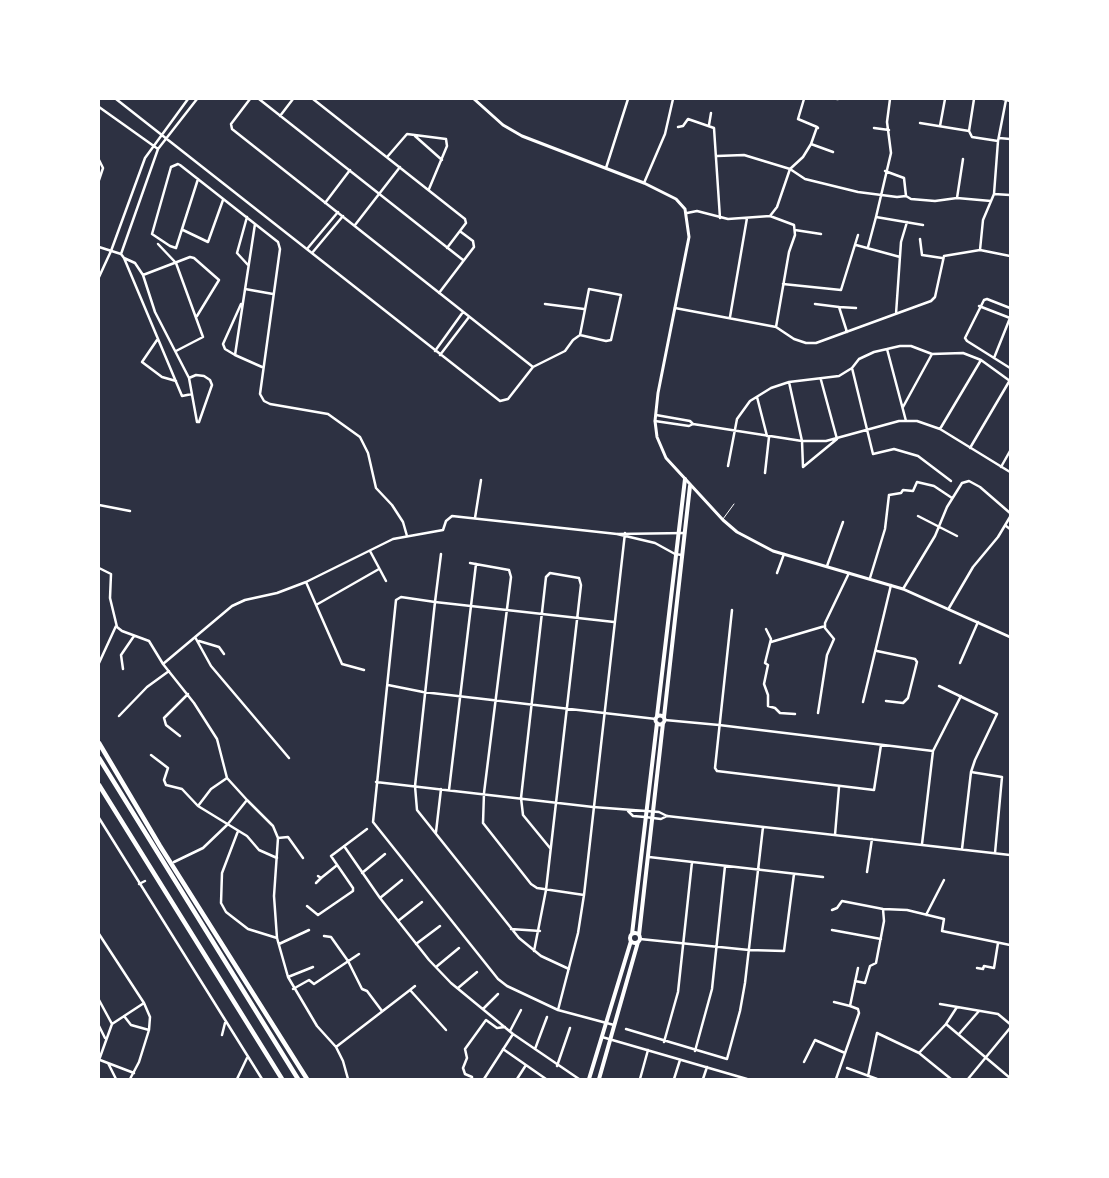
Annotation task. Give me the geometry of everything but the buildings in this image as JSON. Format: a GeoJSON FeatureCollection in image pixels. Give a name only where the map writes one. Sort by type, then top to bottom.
{"type":"FeatureCollection","features":[{"type":"Feature","properties":{"kind":"highway"},"geometry":{"type":"LineString","coordinates":[[99,743],[160,846],[308,1079]]}},
{"type":"Feature","properties":{"kind":"highway"},"geometry":{"type":"LineString","coordinates":[[99,758],[298,1079]]}},
{"type":"Feature","properties":{"kind":"highway"},"geometry":{"type":"LineString","coordinates":[[99,784],[282,1079]]}},
{"type":"Feature","properties":{"kind":"main road"},"geometry":{"type":"LineString","coordinates":[[475,99],[503,125],[522,136],[644,183],[676,199],[687,213],[688,237],[655,421],[660,448],[690,486],[723,520],[751,541],[784,554],[903,589],[950,608],[1010,637]]}},
{"type":"Feature","properties":{"kind":"main road"},"geometry":{"type":"LineString","coordinates":[[589,1079],[631,941],[677,532],[685,479]]}},
{"type":"Feature","properties":{"kind":"main road"},"geometry":{"type":"LineString","coordinates":[[599,1079],[639,939],[690,486]]}},
{"type":"Feature","properties":{"kind":"main road"},"geometry":{"type":"LineString","coordinates":[[656,719],[664,720]]}},
{"type":"Feature","properties":{"kind":"main road"},"geometry":{"type":"LineString","coordinates":[[656,719],[664,720]]}},
{"type":"Feature","properties":{"kind":"main road"},"geometry":{"type":"LineString","coordinates":[[632,934],[639,939]]}},
{"type":"Feature","properties":{"kind":"main road"},"geometry":{"type":"LineString","coordinates":[[631,941],[639,939]]}},
{"type":"Feature","properties":{"kind":"street"},"geometry":{"type":"LineString","coordinates":[[116,99],[440,355],[503,402],[508,399],[533,368],[565,351],[572,340],[580,334],[588,292],[592,288],[613,292],[621,296],[611,340],[606,341],[580,334]]}},
{"type":"Feature","properties":{"kind":"street"},"geometry":{"type":"LineString","coordinates":[[99,277],[111,251],[142,165],[152,146],[188,99]]}},
{"type":"Feature","properties":{"kind":"street"},"geometry":{"type":"LineString","coordinates":[[121,254],[158,149],[197,99]]}},
{"type":"Feature","properties":{"kind":"street"},"geometry":{"type":"LineString","coordinates":[[250,99],[230,124],[232,129],[533,368]]}},
{"type":"Feature","properties":{"kind":"street"},"geometry":{"type":"LineString","coordinates":[[259,99],[463,260]]}},
{"type":"Feature","properties":{"kind":"street"},"geometry":{"type":"LineString","coordinates":[[280,116],[294,99]]}},
{"type":"Feature","properties":{"kind":"street"},"geometry":{"type":"LineString","coordinates":[[313,99],[388,156],[466,220],[460,232],[447,248]]}},
{"type":"Feature","properties":{"kind":"street"},"geometry":{"type":"LineString","coordinates":[[606,168],[628,99]]}},
{"type":"Feature","properties":{"kind":"street"},"geometry":{"type":"LineString","coordinates":[[644,183],[665,134],[673,99]]}},
{"type":"Feature","properties":{"kind":"street"},"geometry":{"type":"LineString","coordinates":[[770,216],[777,206],[790,169],[811,144],[818,128],[798,119],[804,99]]}},
{"type":"Feature","properties":{"kind":"street"},"geometry":{"type":"LineString","coordinates":[[868,247],[890,153],[887,122],[890,99]]}},
{"type":"Feature","properties":{"kind":"street"},"geometry":{"type":"LineString","coordinates":[[940,126],[945,99]]}},
{"type":"Feature","properties":{"kind":"street"},"geometry":{"type":"LineString","coordinates":[[974,99],[969,134],[972,137],[999,140],[1010,139]]}},
{"type":"Feature","properties":{"kind":"street"},"geometry":{"type":"LineString","coordinates":[[980,250],[982,226],[994,194],[1004,99],[1010,101]]}},
{"type":"Feature","properties":{"kind":"street"},"geometry":{"type":"LineString","coordinates":[[99,107],[158,149]]}},
{"type":"Feature","properties":{"kind":"street"},"geometry":{"type":"LineString","coordinates":[[709,125],[711,114]]}},
{"type":"Feature","properties":{"kind":"street"},"geometry":{"type":"LineString","coordinates":[[678,127],[683,126],[688,119],[714,128],[720,219]]}},
{"type":"Feature","properties":{"kind":"street"},"geometry":{"type":"LineString","coordinates":[[920,123],[969,131]]}},
{"type":"Feature","properties":{"kind":"street"},"geometry":{"type":"LineString","coordinates":[[874,128],[889,130]]}},
{"type":"Feature","properties":{"kind":"street"},"geometry":{"type":"LineString","coordinates":[[388,156],[405,135],[446,139],[447,146],[429,189]]}},
{"type":"Feature","properties":{"kind":"street"},"geometry":{"type":"LineString","coordinates":[[414,135],[442,160]]}},
{"type":"Feature","properties":{"kind":"street"},"geometry":{"type":"LineString","coordinates":[[811,144],[833,152]]}},
{"type":"Feature","properties":{"kind":"street"},"geometry":{"type":"LineString","coordinates":[[717,156],[744,155],[790,169],[805,179],[858,192],[897,197],[906,196],[911,199],[935,201],[957,198],[991,201]]}},
{"type":"Feature","properties":{"kind":"street"},"geometry":{"type":"LineString","coordinates":[[957,198],[963,158]]}},
{"type":"Feature","properties":{"kind":"street"},"geometry":{"type":"LineString","coordinates":[[99,160],[103,168],[99,180]]}},
{"type":"Feature","properties":{"kind":"street"},"geometry":{"type":"LineString","coordinates":[[198,179],[183,230],[175,248],[153,235],[151,231],[173,166],[180,165],[247,217],[278,242],[280,246],[259,390],[264,401],[278,406],[322,412],[337,419],[360,437],[368,453],[376,488],[392,504],[403,522],[407,536]]}},
{"type":"Feature","properties":{"kind":"street"},"geometry":{"type":"LineString","coordinates":[[355,225],[400,166]]}},
{"type":"Feature","properties":{"kind":"street"},"geometry":{"type":"LineString","coordinates":[[325,202],[350,170]]}},
{"type":"Feature","properties":{"kind":"street"},"geometry":{"type":"LineString","coordinates":[[885,171],[904,178],[906,196]]}},
{"type":"Feature","properties":{"kind":"street"},"geometry":{"type":"LineString","coordinates":[[994,194],[1010,195]]}},
{"type":"Feature","properties":{"kind":"street"},"geometry":{"type":"LineString","coordinates":[[183,230],[208,242],[223,199]]}},
{"type":"Feature","properties":{"kind":"street"},"geometry":{"type":"LineString","coordinates":[[687,213],[697,210],[720,219],[770,216],[792,223],[796,230],[783,284],[776,327]]}},
{"type":"Feature","properties":{"kind":"street"},"geometry":{"type":"LineString","coordinates":[[307,250],[338,212]]}},
{"type":"Feature","properties":{"kind":"street"},"geometry":{"type":"LineString","coordinates":[[312,253],[343,216]]}},
{"type":"Feature","properties":{"kind":"street"},"geometry":{"type":"LineString","coordinates":[[876,216],[923,225]]}},
{"type":"Feature","properties":{"kind":"street"},"geometry":{"type":"LineString","coordinates":[[247,217],[237,253],[248,266]]}},
{"type":"Feature","properties":{"kind":"street"},"geometry":{"type":"LineString","coordinates":[[730,317],[747,218]]}},
{"type":"Feature","properties":{"kind":"street"},"geometry":{"type":"LineString","coordinates":[[896,314],[900,257],[907,222]]}},
{"type":"Feature","properties":{"kind":"street"},"geometry":{"type":"LineString","coordinates":[[235,355],[255,224]]}},
{"type":"Feature","properties":{"kind":"street"},"geometry":{"type":"LineString","coordinates":[[796,230],[821,234]]}},
{"type":"Feature","properties":{"kind":"street"},"geometry":{"type":"LineString","coordinates":[[439,293],[474,245],[473,240],[460,232]]}},
{"type":"Feature","properties":{"kind":"street"},"geometry":{"type":"LineString","coordinates":[[783,284],[841,290],[858,235]]}},
{"type":"Feature","properties":{"kind":"street"},"geometry":{"type":"LineString","coordinates":[[920,239],[922,256],[942,258],[980,250],[1010,256]]}},
{"type":"Feature","properties":{"kind":"street"},"geometry":{"type":"LineString","coordinates":[[158,244],[176,263],[197,316],[202,339],[176,352]]}},
{"type":"Feature","properties":{"kind":"street"},"geometry":{"type":"LineString","coordinates":[[856,244],[900,257]]}},
{"type":"Feature","properties":{"kind":"street"},"geometry":{"type":"LineString","coordinates":[[99,247],[121,254],[124,258],[157,340],[183,396],[190,394]]}},
{"type":"Feature","properties":{"kind":"street"},"geometry":{"type":"LineString","coordinates":[[143,275],[191,257],[218,278],[218,283],[197,316]]}},
{"type":"Feature","properties":{"kind":"street"},"geometry":{"type":"LineString","coordinates":[[124,258],[135,263],[143,275],[155,312],[189,378],[190,394],[197,422],[200,421],[212,385],[210,380],[204,376],[196,375],[189,378]]}},
{"type":"Feature","properties":{"kind":"street"},"geometry":{"type":"LineString","coordinates":[[675,308],[776,327],[782,333],[806,343],[827,341],[933,300],[942,258]]}},
{"type":"Feature","properties":{"kind":"street"},"geometry":{"type":"LineString","coordinates":[[245,289],[273,294]]}},
{"type":"Feature","properties":{"kind":"street"},"geometry":{"type":"LineString","coordinates":[[1010,308],[987,299],[982,301],[965,339],[1010,368]]}},
{"type":"Feature","properties":{"kind":"street"},"geometry":{"type":"LineString","coordinates":[[242,302],[223,344],[225,349],[262,368]]}},
{"type":"Feature","properties":{"kind":"street"},"geometry":{"type":"LineString","coordinates":[[545,304],[584,309]]}},
{"type":"Feature","properties":{"kind":"street"},"geometry":{"type":"LineString","coordinates":[[815,304],[856,308]]}},
{"type":"Feature","properties":{"kind":"street"},"geometry":{"type":"LineString","coordinates":[[979,306],[1010,318],[994,358]]}},
{"type":"Feature","properties":{"kind":"street"},"geometry":{"type":"LineString","coordinates":[[839,307],[847,332]]}},
{"type":"Feature","properties":{"kind":"street"},"geometry":{"type":"LineString","coordinates":[[435,351],[463,312]]}},
{"type":"Feature","properties":{"kind":"street"},"geometry":{"type":"LineString","coordinates":[[440,355],[469,317]]}},
{"type":"Feature","properties":{"kind":"street"},"geometry":{"type":"LineString","coordinates":[[157,340],[142,362],[162,377],[176,381]]}},
{"type":"Feature","properties":{"kind":"street"},"geometry":{"type":"LineString","coordinates":[[728,466],[737,419],[742,410],[757,397],[789,382],[821,380],[839,376],[852,368],[859,359],[887,349],[911,346],[932,354],[963,353],[981,360],[1010,380],[970,449]]}},
{"type":"Feature","properties":{"kind":"street"},"geometry":{"type":"LineString","coordinates":[[887,349],[906,421]]}},
{"type":"Feature","properties":{"kind":"street"},"geometry":{"type":"LineString","coordinates":[[902,408],[932,354]]}},
{"type":"Feature","properties":{"kind":"street"},"geometry":{"type":"LineString","coordinates":[[940,429],[981,360]]}},
{"type":"Feature","properties":{"kind":"street"},"geometry":{"type":"LineString","coordinates":[[852,368],[873,454],[894,449],[918,456],[951,481]]}},
{"type":"Feature","properties":{"kind":"street"},"geometry":{"type":"LineString","coordinates":[[821,380],[837,439]]}},
{"type":"Feature","properties":{"kind":"street"},"geometry":{"type":"LineString","coordinates":[[789,382],[802,441],[803,467],[837,439]]}},
{"type":"Feature","properties":{"kind":"street"},"geometry":{"type":"LineString","coordinates":[[757,397],[768,436],[765,472]]}},
{"type":"Feature","properties":{"kind":"street"},"geometry":{"type":"LineString","coordinates":[[656,415],[690,421],[693,424]]}},
{"type":"Feature","properties":{"kind":"street"},"geometry":{"type":"LineString","coordinates":[[655,421],[689,426],[693,424],[802,441],[837,439],[906,421],[917,421],[940,429],[1010,472]]}},
{"type":"Feature","properties":{"kind":"street"},"geometry":{"type":"LineString","coordinates":[[1001,467],[1010,451]]}},
{"type":"Feature","properties":{"kind":"street"},"geometry":{"type":"LineString","coordinates":[[475,518],[481,480]]}},
{"type":"Feature","properties":{"kind":"street"},"geometry":{"type":"LineString","coordinates":[[903,589],[939,526],[952,498],[964,482],[969,481],[980,487],[1010,513]]}},
{"type":"Feature","properties":{"kind":"street"},"geometry":{"type":"LineString","coordinates":[[870,578],[885,529],[890,494],[901,493],[903,490],[914,490],[916,482],[934,486],[952,498]]}},
{"type":"Feature","properties":{"kind":"street"},"geometry":{"type":"LineString","coordinates":[[99,504],[130,511]]}},
{"type":"Feature","properties":{"kind":"street"},"geometry":{"type":"LineString","coordinates":[[163,664],[218,618],[245,600],[277,593],[306,582],[393,539],[443,530],[446,521],[452,516],[625,535],[685,533]]}},
{"type":"Feature","properties":{"kind":"street"},"geometry":{"type":"LineString","coordinates":[[918,516],[957,536]]}},
{"type":"Feature","properties":{"kind":"street"},"geometry":{"type":"LineString","coordinates":[[950,608],[980,558],[1006,526],[1010,517]]}},
{"type":"Feature","properties":{"kind":"street"},"geometry":{"type":"LineString","coordinates":[[827,566],[842,522]]}},
{"type":"Feature","properties":{"kind":"street"},"geometry":{"type":"LineString","coordinates":[[1006,526],[1010,529]]}},
{"type":"Feature","properties":{"kind":"street"},"geometry":{"type":"LineString","coordinates":[[625,535],[655,543],[675,554],[682,555]]}},
{"type":"Feature","properties":{"kind":"street"},"geometry":{"type":"LineString","coordinates":[[558,1010],[584,895],[625,535]]}},
{"type":"Feature","properties":{"kind":"street"},"geometry":{"type":"LineString","coordinates":[[370,551],[386,580]]}},
{"type":"Feature","properties":{"kind":"street"},"geometry":{"type":"LineString","coordinates":[[441,554],[423,692],[415,786],[417,810],[510,928],[534,951],[569,968]]}},
{"type":"Feature","properties":{"kind":"street"},"geometry":{"type":"LineString","coordinates":[[777,573],[784,554]]}},
{"type":"Feature","properties":{"kind":"street"},"geometry":{"type":"LineString","coordinates":[[470,564],[501,568],[511,572],[484,793],[483,823],[531,884],[546,890],[584,895]]}},
{"type":"Feature","properties":{"kind":"street"},"geometry":{"type":"LineString","coordinates":[[449,790],[476,564]]}},
{"type":"Feature","properties":{"kind":"street"},"geometry":{"type":"LineString","coordinates":[[99,568],[111,574],[110,598],[116,625],[119,630],[149,641],[163,664],[188,694],[220,744],[227,778],[273,826],[278,838],[274,896],[278,944],[293,989],[317,1026],[336,1047],[344,1061],[348,1079]]}},
{"type":"Feature","properties":{"kind":"street"},"geometry":{"type":"LineString","coordinates":[[316,605],[379,570]]}},
{"type":"Feature","properties":{"kind":"street"},"geometry":{"type":"LineString","coordinates":[[771,642],[825,626],[850,572]]}},
{"type":"Feature","properties":{"kind":"street"},"geometry":{"type":"LineString","coordinates":[[534,951],[540,931],[546,890],[578,618],[580,578],[550,573],[546,577],[520,798],[523,815],[550,848]]}},
{"type":"Feature","properties":{"kind":"street"},"geometry":{"type":"LineString","coordinates":[[306,582],[342,664],[364,670]]}},
{"type":"Feature","properties":{"kind":"street"},"geometry":{"type":"LineString","coordinates":[[863,702],[877,651],[891,585]]}},
{"type":"Feature","properties":{"kind":"street"},"geometry":{"type":"LineString","coordinates":[[614,622],[471,607],[401,597],[397,599],[373,822],[498,979],[518,992],[558,1010],[614,1025]]}},
{"type":"Feature","properties":{"kind":"street"},"geometry":{"type":"LineString","coordinates":[[732,610],[719,725],[715,768],[717,771],[874,790],[880,745]]}},
{"type":"Feature","properties":{"kind":"street"},"geometry":{"type":"LineString","coordinates":[[960,663],[978,622]]}},
{"type":"Feature","properties":{"kind":"street"},"geometry":{"type":"LineString","coordinates":[[99,663],[116,625]]}},
{"type":"Feature","properties":{"kind":"street"},"geometry":{"type":"LineString","coordinates":[[818,713],[827,656],[834,639],[825,626]]}},
{"type":"Feature","properties":{"kind":"street"},"geometry":{"type":"LineString","coordinates":[[766,629],[771,642],[765,663],[768,664],[764,684],[768,696],[768,706],[780,712],[795,714]]}},
{"type":"Feature","properties":{"kind":"street"},"geometry":{"type":"LineString","coordinates":[[123,669],[121,655],[134,636]]}},
{"type":"Feature","properties":{"kind":"street"},"geometry":{"type":"LineString","coordinates":[[195,637],[212,666],[289,758]]}},
{"type":"Feature","properties":{"kind":"street"},"geometry":{"type":"LineString","coordinates":[[199,641],[218,647],[224,654]]}},
{"type":"Feature","properties":{"kind":"street"},"geometry":{"type":"LineString","coordinates":[[877,651],[915,659],[917,662],[908,698],[903,704],[886,701]]}},
{"type":"Feature","properties":{"kind":"street"},"geometry":{"type":"LineString","coordinates":[[119,716],[147,687],[169,672]]}},
{"type":"Feature","properties":{"kind":"street"},"geometry":{"type":"LineString","coordinates":[[388,685],[423,692],[656,719]]}},
{"type":"Feature","properties":{"kind":"street"},"geometry":{"type":"LineString","coordinates":[[939,686],[997,714],[971,772],[962,849]]}},
{"type":"Feature","properties":{"kind":"street"},"geometry":{"type":"LineString","coordinates":[[180,736],[166,725],[164,718],[188,694]]}},
{"type":"Feature","properties":{"kind":"street"},"geometry":{"type":"LineString","coordinates":[[922,845],[933,751],[961,696]]}},
{"type":"Feature","properties":{"kind":"street"},"geometry":{"type":"LineString","coordinates":[[664,720],[933,751]]}},
{"type":"Feature","properties":{"kind":"street"},"geometry":{"type":"LineString","coordinates":[[151,755],[168,768],[164,780],[166,785],[182,789],[198,806],[247,836],[259,850],[277,858]]}},
{"type":"Feature","properties":{"kind":"street"},"geometry":{"type":"LineString","coordinates":[[971,772],[1002,777],[995,853]]}},
{"type":"Feature","properties":{"kind":"street"},"geometry":{"type":"LineString","coordinates":[[198,806],[211,789],[227,778]]}},
{"type":"Feature","properties":{"kind":"street"},"geometry":{"type":"LineString","coordinates":[[376,782],[628,811],[633,809],[646,810],[662,812],[667,816]]}},
{"type":"Feature","properties":{"kind":"street"},"geometry":{"type":"LineString","coordinates":[[835,835],[839,787]]}},
{"type":"Feature","properties":{"kind":"street"},"geometry":{"type":"LineString","coordinates":[[436,832],[441,789]]}},
{"type":"Feature","properties":{"kind":"street"},"geometry":{"type":"LineString","coordinates":[[174,862],[203,848],[227,825],[247,800]]}},
{"type":"Feature","properties":{"kind":"street"},"geometry":{"type":"LineString","coordinates":[[628,811],[633,816],[661,819],[667,816],[1010,854]]}},
{"type":"Feature","properties":{"kind":"street"},"geometry":{"type":"LineString","coordinates":[[99,818],[225,1023],[262,1079]]}},
{"type":"Feature","properties":{"kind":"street"},"geometry":{"type":"LineString","coordinates":[[626,1029],[664,1042],[727,1059],[740,1011],[763,826]]}},
{"type":"Feature","properties":{"kind":"street"},"geometry":{"type":"LineString","coordinates":[[308,906],[318,915],[352,892],[354,889],[336,866],[331,856],[367,828]]}},
{"type":"Feature","properties":{"kind":"street"},"geometry":{"type":"LineString","coordinates":[[238,831],[222,874],[219,892],[221,903],[226,912],[248,930],[277,938]]}},
{"type":"Feature","properties":{"kind":"street"},"geometry":{"type":"LineString","coordinates":[[278,838],[288,837],[303,858]]}},
{"type":"Feature","properties":{"kind":"street"},"geometry":{"type":"LineString","coordinates":[[867,872],[872,839]]}},
{"type":"Feature","properties":{"kind":"street"},"geometry":{"type":"LineString","coordinates":[[344,846],[380,898],[436,967],[513,1034],[557,1066],[579,1079]]}},
{"type":"Feature","properties":{"kind":"street"},"geometry":{"type":"LineString","coordinates":[[362,872],[386,854]]}},
{"type":"Feature","properties":{"kind":"street"},"geometry":{"type":"LineString","coordinates":[[649,857],[823,877]]}},
{"type":"Feature","properties":{"kind":"street"},"geometry":{"type":"LineString","coordinates":[[664,1042],[678,992],[692,862]]}},
{"type":"Feature","properties":{"kind":"street"},"geometry":{"type":"LineString","coordinates":[[316,883],[320,877],[336,866]]}},
{"type":"Feature","properties":{"kind":"street"},"geometry":{"type":"LineString","coordinates":[[695,1051],[712,989],[725,866]]}},
{"type":"Feature","properties":{"kind":"street"},"geometry":{"type":"LineString","coordinates":[[639,939],[778,952],[786,948],[794,874]]}},
{"type":"Feature","properties":{"kind":"street"},"geometry":{"type":"LineString","coordinates":[[380,898],[402,880]]}},
{"type":"Feature","properties":{"kind":"street"},"geometry":{"type":"LineString","coordinates":[[926,915],[944,880]]}},
{"type":"Feature","properties":{"kind":"street"},"geometry":{"type":"LineString","coordinates":[[139,884],[145,881]]}},
{"type":"Feature","properties":{"kind":"street"},"geometry":{"type":"LineString","coordinates":[[832,910],[837,908],[842,901],[884,909],[907,910],[944,919],[942,931],[1010,944]]}},
{"type":"Feature","properties":{"kind":"street"},"geometry":{"type":"LineString","coordinates":[[398,921],[422,902]]}},
{"type":"Feature","properties":{"kind":"street"},"geometry":{"type":"LineString","coordinates":[[855,981],[865,983],[870,966],[876,963],[884,909]]}},
{"type":"Feature","properties":{"kind":"street"},"geometry":{"type":"LineString","coordinates":[[416,944],[440,926]]}},
{"type":"Feature","properties":{"kind":"street"},"geometry":{"type":"LineString","coordinates":[[510,928],[540,931]]}},
{"type":"Feature","properties":{"kind":"street"},"geometry":{"type":"LineString","coordinates":[[278,944],[308,930]]}},
{"type":"Feature","properties":{"kind":"street"},"geometry":{"type":"LineString","coordinates":[[832,930],[881,939]]}},
{"type":"Feature","properties":{"kind":"street"},"geometry":{"type":"LineString","coordinates":[[99,934],[144,1003],[150,1017],[149,1030],[134,1073],[130,1079]]}},
{"type":"Feature","properties":{"kind":"street"},"geometry":{"type":"LineString","coordinates":[[324,936],[331,937],[348,961],[362,989],[368,991],[382,1011]]}},
{"type":"Feature","properties":{"kind":"street"},"geometry":{"type":"LineString","coordinates":[[977,968],[983,969],[984,966],[994,968],[998,943]]}},
{"type":"Feature","properties":{"kind":"street"},"geometry":{"type":"LineString","coordinates":[[436,967],[459,948]]}},
{"type":"Feature","properties":{"kind":"street"},"geometry":{"type":"LineString","coordinates":[[293,989],[309,980],[314,984],[359,954]]}},
{"type":"Feature","properties":{"kind":"street"},"geometry":{"type":"LineString","coordinates":[[288,977],[312,967]]}},
{"type":"Feature","properties":{"kind":"street"},"geometry":{"type":"LineString","coordinates":[[850,1006],[858,968]]}},
{"type":"Feature","properties":{"kind":"street"},"geometry":{"type":"LineString","coordinates":[[458,988],[477,972]]}},
{"type":"Feature","properties":{"kind":"street"},"geometry":{"type":"LineString","coordinates":[[336,1047],[416,986]]}},
{"type":"Feature","properties":{"kind":"street"},"geometry":{"type":"LineString","coordinates":[[410,990],[446,1030]]}},
{"type":"Feature","properties":{"kind":"street"},"geometry":{"type":"LineString","coordinates":[[483,1009],[498,994]]}},
{"type":"Feature","properties":{"kind":"street"},"geometry":{"type":"LineString","coordinates":[[99,1000],[112,1024]]}},
{"type":"Feature","properties":{"kind":"street"},"geometry":{"type":"LineString","coordinates":[[834,1002],[858,1009],[859,1013],[836,1079]]}},
{"type":"Feature","properties":{"kind":"street"},"geometry":{"type":"LineString","coordinates":[[134,1073],[99,1060],[112,1024],[144,1003]]}},
{"type":"Feature","properties":{"kind":"street"},"geometry":{"type":"LineString","coordinates":[[940,1004],[998,1014],[1010,1024]]}},
{"type":"Feature","properties":{"kind":"street"},"geometry":{"type":"LineString","coordinates":[[919,1053],[946,1024],[958,1007]]}},
{"type":"Feature","properties":{"kind":"street"},"geometry":{"type":"LineString","coordinates":[[510,1030],[521,1010]]}},
{"type":"Feature","properties":{"kind":"street"},"geometry":{"type":"LineString","coordinates":[[959,1034],[980,1010]]}},
{"type":"Feature","properties":{"kind":"street"},"geometry":{"type":"LineString","coordinates":[[124,1016],[129,1023],[149,1030]]}},
{"type":"Feature","properties":{"kind":"street"},"geometry":{"type":"LineString","coordinates":[[535,1049],[547,1016]]}},
{"type":"Feature","properties":{"kind":"street"},"geometry":{"type":"LineString","coordinates":[[472,1079],[472,1077],[465,1074],[463,1068],[466,1058],[465,1049],[486,1020],[497,1028],[505,1027]]}},
{"type":"Feature","properties":{"kind":"street"},"geometry":{"type":"LineString","coordinates":[[222,1035],[225,1023]]}},
{"type":"Feature","properties":{"kind":"street"},"geometry":{"type":"LineString","coordinates":[[946,1024],[1010,1078]]}},
{"type":"Feature","properties":{"kind":"street"},"geometry":{"type":"LineString","coordinates":[[99,1026],[106,1039]]}},
{"type":"Feature","properties":{"kind":"street"},"geometry":{"type":"LineString","coordinates":[[557,1066],[570,1028]]}},
{"type":"Feature","properties":{"kind":"street"},"geometry":{"type":"LineString","coordinates":[[968,1079],[1010,1028]]}},
{"type":"Feature","properties":{"kind":"street"},"geometry":{"type":"LineString","coordinates":[[868,1076],[877,1032],[919,1053],[951,1079]]}},
{"type":"Feature","properties":{"kind":"street"},"geometry":{"type":"LineString","coordinates":[[484,1079],[513,1034]]}},
{"type":"Feature","properties":{"kind":"street"},"geometry":{"type":"LineString","coordinates":[[602,1036],[707,1067],[736,1078],[746,1079]]}},
{"type":"Feature","properties":{"kind":"street"},"geometry":{"type":"LineString","coordinates":[[804,1062],[815,1040],[845,1052]]}},
{"type":"Feature","properties":{"kind":"street"},"geometry":{"type":"LineString","coordinates":[[503,1049],[546,1079]]}},
{"type":"Feature","properties":{"kind":"street"},"geometry":{"type":"LineString","coordinates":[[640,1079],[648,1050]]}},
{"type":"Feature","properties":{"kind":"street"},"geometry":{"type":"LineString","coordinates":[[237,1079],[248,1057]]}},
{"type":"Feature","properties":{"kind":"street"},"geometry":{"type":"LineString","coordinates":[[674,1079],[680,1060]]}},
{"type":"Feature","properties":{"kind":"street"},"geometry":{"type":"LineString","coordinates":[[108,1063],[116,1079]]}},
{"type":"Feature","properties":{"kind":"street"},"geometry":{"type":"LineString","coordinates":[[517,1079],[526,1065]]}},
{"type":"Feature","properties":{"kind":"street"},"geometry":{"type":"LineString","coordinates":[[703,1079],[707,1067]]}},
{"type":"Feature","properties":{"kind":"street"},"geometry":{"type":"LineString","coordinates":[[846,1068],[877,1079]]}},
{"type":"Feature","properties":{"kind":"lane"},"geometry":{"type":"LineString","coordinates":[[723,520],[734,504]]}}]}
